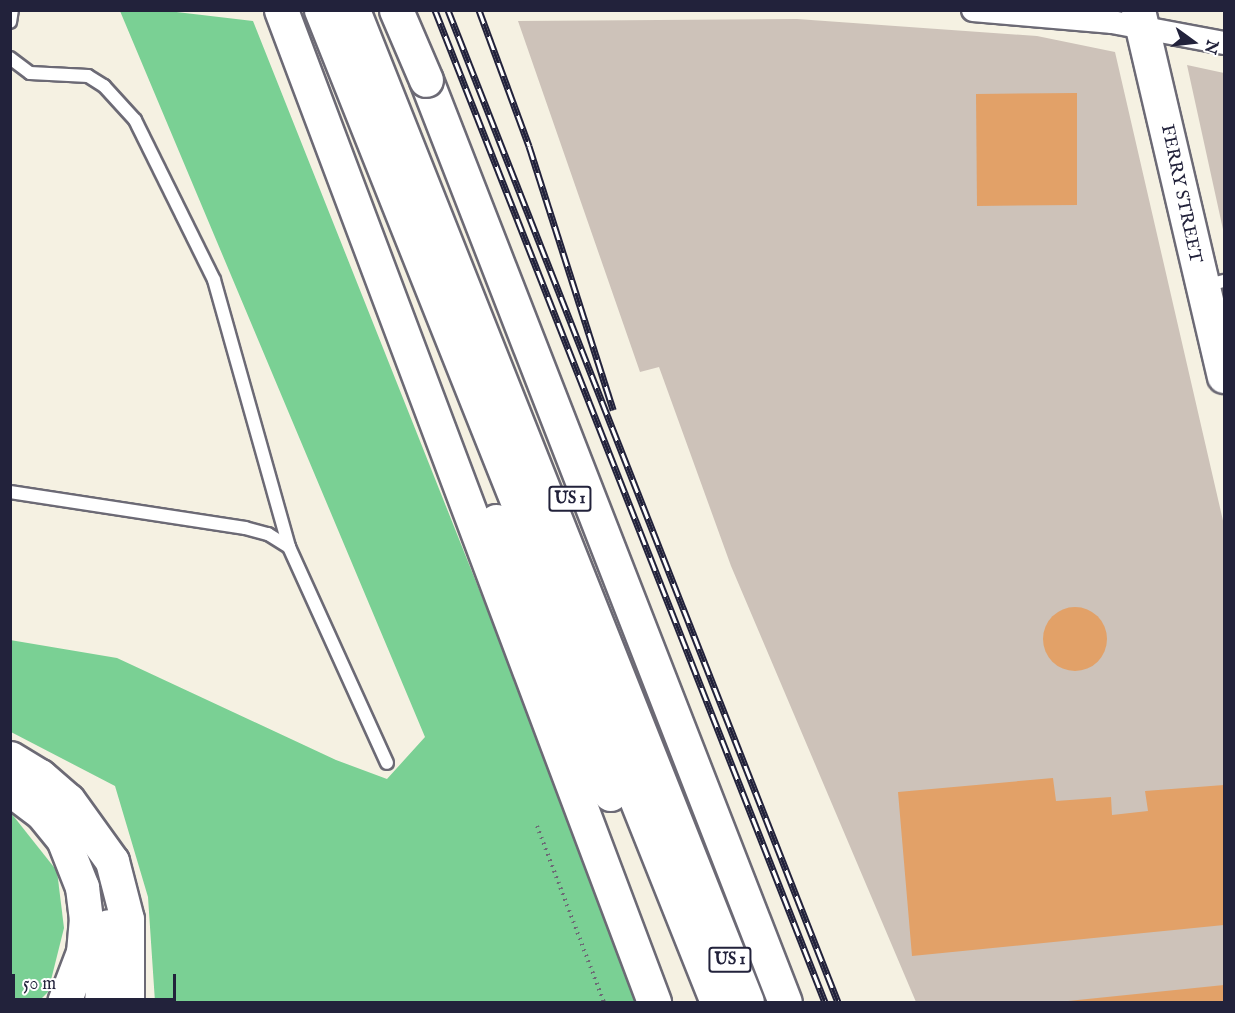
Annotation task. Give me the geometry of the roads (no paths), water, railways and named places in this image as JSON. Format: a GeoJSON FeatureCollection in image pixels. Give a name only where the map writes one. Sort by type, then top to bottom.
{"type":"FeatureCollection","features":[{"type":"Feature","properties":{"kind":"main road","name":"US 1"},"geometry":{"type":"LineString","coordinates":[[281,10],[361,218],[473,465],[699,1002]]}},
{"type":"Feature","properties":{"kind":"main road"},"geometry":{"type":"LineString","coordinates":[[321,10],[717,1002]]}},
{"type":"Feature","properties":{"kind":"main road"},"geometry":{"type":"LineString","coordinates":[[352,10],[713,918]]}},
{"type":"Feature","properties":{"kind":"main road","name":"US 1"},"geometry":{"type":"LineString","coordinates":[[389,10],[420,82],[596,572],[713,918],[747,1002]]}},
{"type":"Feature","properties":{"kind":"main road"},"geometry":{"type":"LineString","coordinates":[[397,10],[420,82],[785,1002]]}},
{"type":"Feature","properties":{"kind":"main road","name":"FERRY STREET"},"geometry":{"type":"LineString","coordinates":[[1141,19],[1212,284],[1224,376]]}},
{"type":"Feature","properties":{"kind":"main road"},"geometry":{"type":"LineString","coordinates":[[361,218],[654,1002]]}},
{"type":"Feature","properties":{"kind":"main road"},"geometry":{"type":"LineString","coordinates":[[10,758],[49,782],[104,846],[123,896],[129,941],[127,1002]]}},
{"type":"Feature","properties":{"kind":"main road"},"geometry":{"type":"LineString","coordinates":[[10,789],[41,812],[63,838],[82,887],[86,918],[83,952],[64,1002]]}},
{"type":"Feature","properties":{"kind":"main road"},"geometry":{"type":"LineString","coordinates":[[79,815],[94,850],[108,911],[108,959],[101,1002]]}},
{"type":"Feature","properties":{"kind":"street"},"geometry":{"type":"LineString","coordinates":[[389,10],[397,10]]}},
{"type":"Feature","properties":{"kind":"street"},"geometry":{"type":"LineString","coordinates":[[973,10],[1112,22],[1141,19],[1224,43]]}},
{"type":"Feature","properties":{"kind":"lane"},"geometry":{"type":"LineString","coordinates":[[10,21],[12,10]]}},
{"type":"Feature","properties":{"kind":"lane"},"geometry":{"type":"LineString","coordinates":[[10,58],[30,73],[88,76],[104,86],[135,120],[214,280],[289,547],[387,763]]}},
{"type":"Feature","properties":{"kind":"lane"},"geometry":{"type":"LineString","coordinates":[[10,492],[244,528],[268,534],[289,547]]}},
{"type":"Feature","properties":{"kind":"railway"},"geometry":{"type":"LineString","coordinates":[[435,10],[825,1002]]}},
{"type":"Feature","properties":{"kind":"railway"},"geometry":{"type":"LineString","coordinates":[[448,10],[838,1002]]}},
{"type":"Feature","properties":{"kind":"railway"},"geometry":{"type":"LineString","coordinates":[[479,10],[529,146],[613,410]]}}]}
